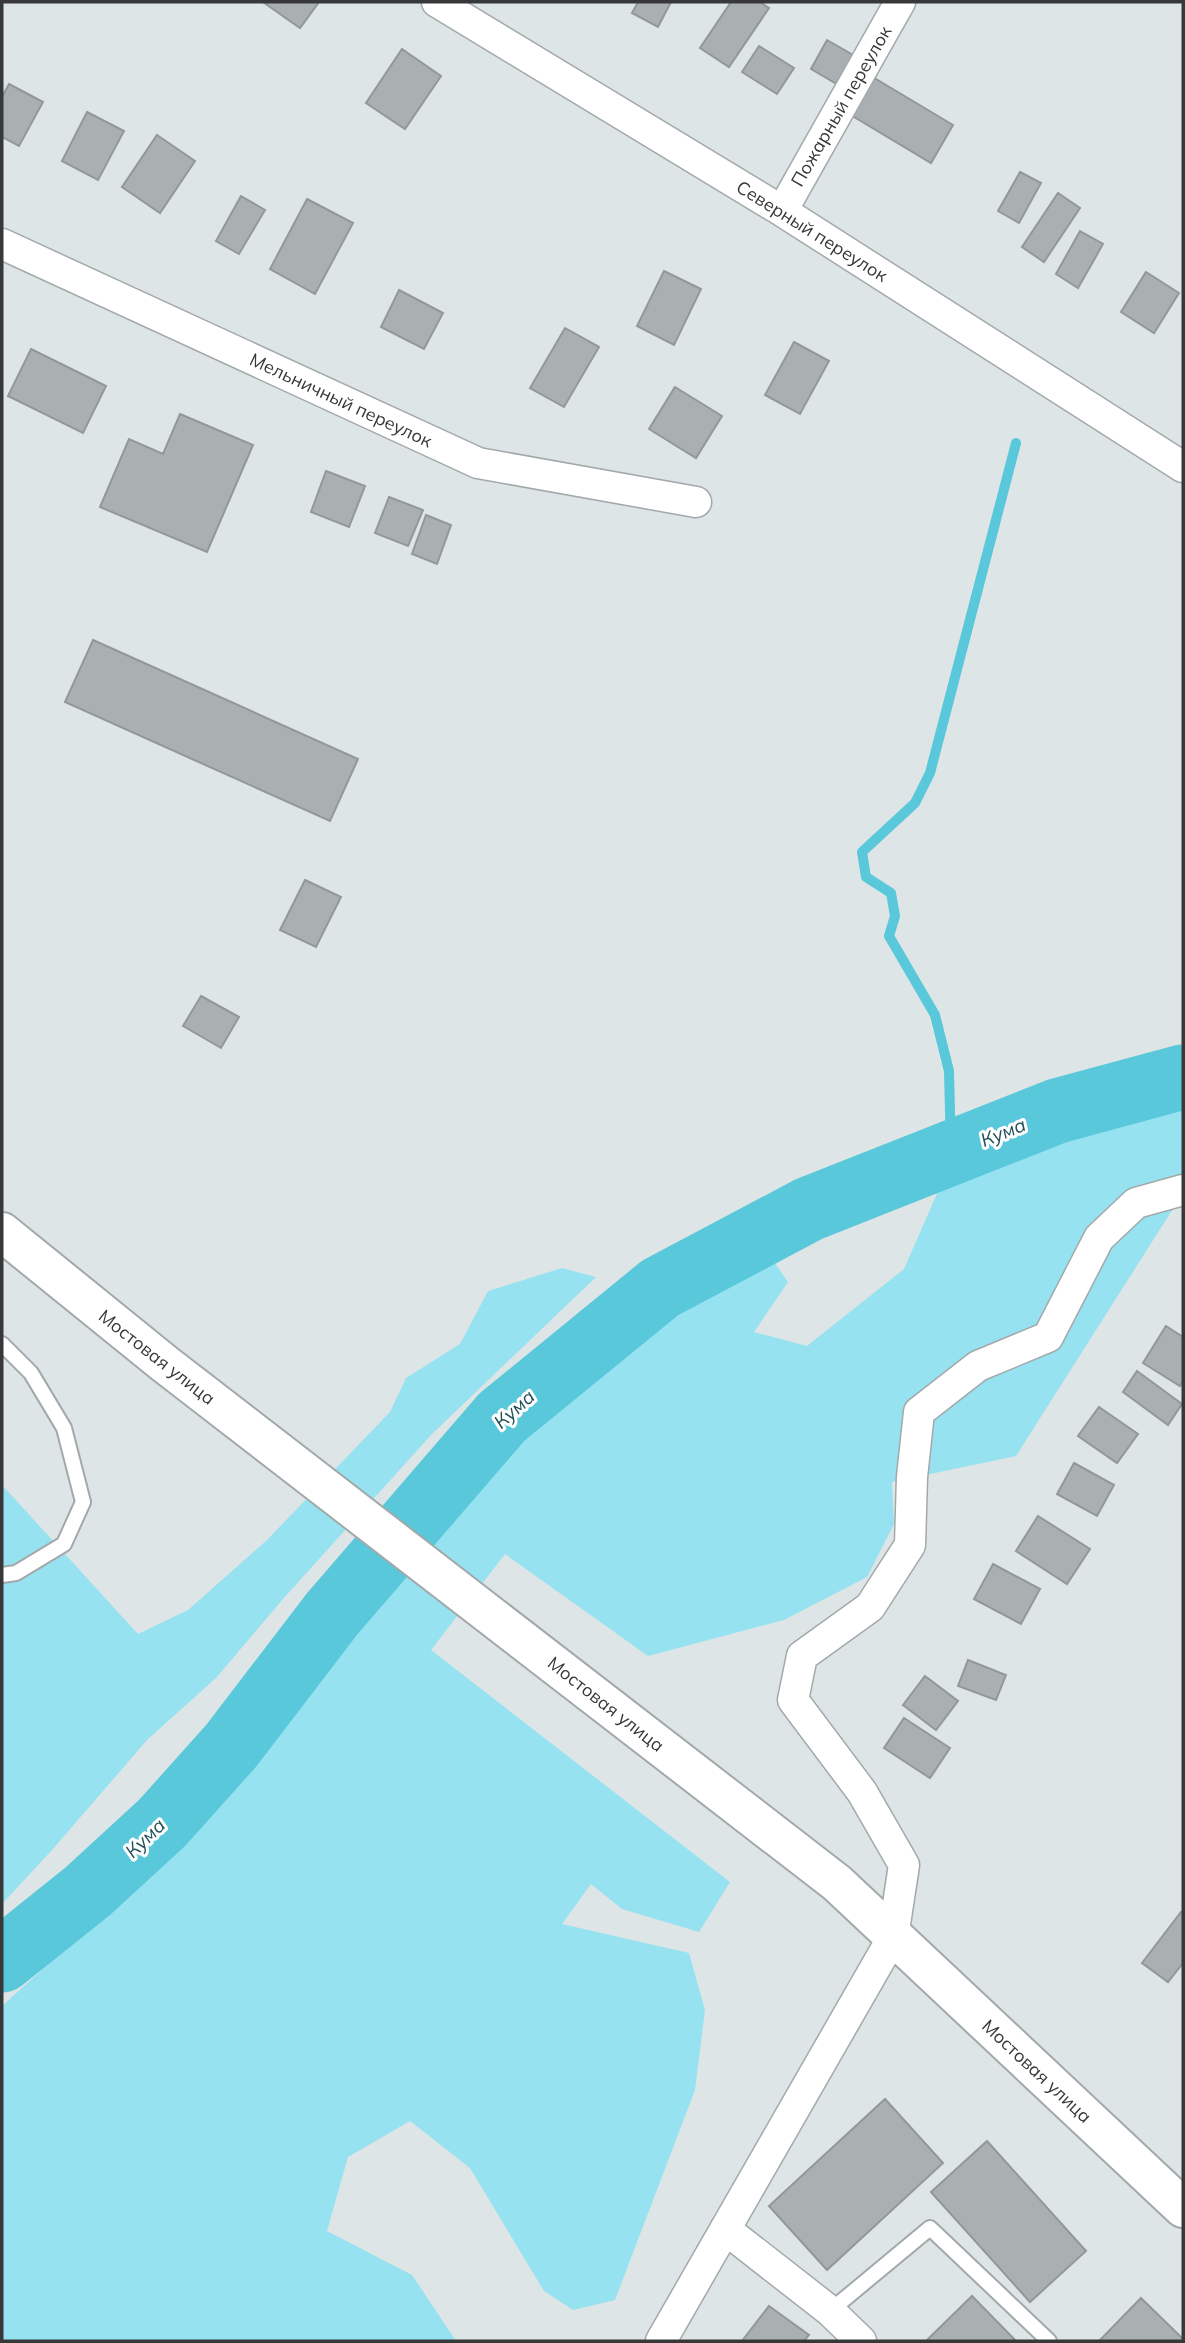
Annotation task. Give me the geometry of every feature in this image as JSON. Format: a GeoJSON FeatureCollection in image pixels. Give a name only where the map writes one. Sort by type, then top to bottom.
{"type":"FeatureCollection","features":[{"type":"Feature","properties":{"kind":"main road","name":"Мостовая улица"},"geometry":{"type":"LineString","coordinates":[[2,1232],[165,1364],[837,1883],[1183,2208]]}},
{"type":"Feature","properties":{"kind":"street","name":"Северный переулок"},"geometry":{"type":"LineString","coordinates":[[437,2],[782,211],[1183,467]]}},
{"type":"Feature","properties":{"kind":"street","name":"Пожарный переулок"},"geometry":{"type":"LineString","coordinates":[[782,211],[901,2]]}},
{"type":"Feature","properties":{"kind":"street","name":"Мельничный переулок"},"geometry":{"type":"LineString","coordinates":[[2,244],[478,463],[696,502]]}},
{"type":"Feature","properties":{"kind":"street"},"geometry":{"type":"LineString","coordinates":[[661,2341],[893,1937],[904,1866],[862,1792],[793,1700],[802,1656],[870,1607],[910,1545],[912,1477],[919,1412],[978,1366],[1048,1337],[1099,1238],[1136,1203],[1183,1190]]}},
{"type":"Feature","properties":{"kind":"street"},"geometry":{"type":"LineString","coordinates":[[725,2229],[830,2311],[860,2341]]}},
{"type":"Feature","properties":{"kind":"lane"},"geometry":{"type":"LineString","coordinates":[[2,1344],[31,1373],[64,1428],[83,1502],[64,1544],[16,1573],[2,1575]]}},
{"type":"Feature","properties":{"kind":"lane"},"geometry":{"type":"LineString","coordinates":[[830,2311],[930,2228],[1049,2341]]}},
{"type":"Feature","properties":{"kind":"shaded area"},"geometry":{"type":"Polygon","coordinates":[[[1183,1100],[1183,1193],[1016,1456],[892,1482],[894,1524],[867,1577],[784,1620],[648,1656],[505,1554],[431,1650],[730,1882],[699,1932],[622,1909],[591,1884],[562,1924],[689,1953],[705,2010],[695,2090],[615,2300],[573,2310],[544,2291],[470,2168],[410,2121],[348,2157],[327,2231],[412,2275],[456,2341],[2,2341],[2,2006],[183,1842],[332,1647],[481,1477],[646,1328],[730,1260],[770,1256],[788,1282],[754,1332],[807,1346],[904,1269],[939,1189],[1054,1138],[1183,1100]]]}},
{"type":"Feature","properties":{"kind":"shaded area"},"geometry":{"type":"Polygon","coordinates":[[[562,1268],[596,1277],[431,1435],[283,1599],[216,1678],[148,1739],[2,1904],[2,1485],[138,1634],[188,1610],[267,1540],[390,1412],[406,1378],[460,1344],[488,1291],[562,1268]]]}},
{"type":"Feature","properties":{"kind":"building"},"geometry":{"type":"Polygon","coordinates":[[[263,2],[319,2],[300,28],[263,2]]]}},
{"type":"Feature","properties":{"kind":"building"},"geometry":{"type":"Polygon","coordinates":[[[638,2],[671,2],[658,27],[632,13],[638,2]]]}},
{"type":"Feature","properties":{"kind":"building"},"geometry":{"type":"Polygon","coordinates":[[[731,2],[760,2],[769,8],[729,67],[700,48],[731,2]]]}},
{"type":"Feature","properties":{"kind":"building"},"geometry":{"type":"Polygon","coordinates":[[[827,40],[862,60],[845,89],[811,69],[827,40]]]}},
{"type":"Feature","properties":{"kind":"building"},"geometry":{"type":"Polygon","coordinates":[[[759,46],[794,68],[777,94],[742,72],[759,46]]]}},
{"type":"Feature","properties":{"kind":"building"},"geometry":{"type":"Polygon","coordinates":[[[402,49],[441,76],[405,129],[366,103],[402,49]]]}},
{"type":"Feature","properties":{"kind":"building"},"geometry":{"type":"Polygon","coordinates":[[[871,76],[953,125],[931,163],[849,114],[871,76]]]}},
{"type":"Feature","properties":{"kind":"building"},"geometry":{"type":"Polygon","coordinates":[[[9,84],[43,102],[19,146],[2,137],[2,97],[9,84]]]}},
{"type":"Feature","properties":{"kind":"building"},"geometry":{"type":"Polygon","coordinates":[[[87,112],[124,131],[98,180],[62,161],[87,112]]]}},
{"type":"Feature","properties":{"kind":"building"},"geometry":{"type":"Polygon","coordinates":[[[157,135],[195,161],[160,213],[122,187],[157,135]]]}},
{"type":"Feature","properties":{"kind":"building"},"geometry":{"type":"Polygon","coordinates":[[[1020,172],[1041,183],[1019,223],[998,211],[1020,172]]]}},
{"type":"Feature","properties":{"kind":"building"},"geometry":{"type":"Polygon","coordinates":[[[1058,193],[1080,208],[1044,262],[1022,247],[1058,193]]]}},
{"type":"Feature","properties":{"kind":"building"},"geometry":{"type":"Polygon","coordinates":[[[241,196],[265,210],[239,254],[216,241],[241,196]]]}},
{"type":"Feature","properties":{"kind":"building"},"geometry":{"type":"Polygon","coordinates":[[[307,199],[353,223],[315,294],[270,269],[307,199]]]}},
{"type":"Feature","properties":{"kind":"building"},"geometry":{"type":"Polygon","coordinates":[[[1080,231],[1103,244],[1078,288],[1056,274],[1080,231]]]}},
{"type":"Feature","properties":{"kind":"building"},"geometry":{"type":"Polygon","coordinates":[[[664,271],[701,289],[674,345],[637,326],[664,271]]]}},
{"type":"Feature","properties":{"kind":"building"},"geometry":{"type":"Polygon","coordinates":[[[1146,272],[1179,293],[1154,333],[1121,312],[1146,272]]]}},
{"type":"Feature","properties":{"kind":"building"},"geometry":{"type":"Polygon","coordinates":[[[399,290],[443,313],[424,349],[381,327],[399,290]]]}},
{"type":"Feature","properties":{"kind":"building"},"geometry":{"type":"Polygon","coordinates":[[[565,328],[599,347],[564,407],[530,388],[565,328]]]}},
{"type":"Feature","properties":{"kind":"building"},"geometry":{"type":"Polygon","coordinates":[[[794,342],[829,361],[800,414],[765,395],[794,342]]]}},
{"type":"Feature","properties":{"kind":"building"},"geometry":{"type":"Polygon","coordinates":[[[31,349],[106,386],[83,433],[8,396],[31,349]]]}},
{"type":"Feature","properties":{"kind":"building"},"geometry":{"type":"Polygon","coordinates":[[[675,387],[722,416],[696,458],[649,429],[675,387]]]}},
{"type":"Feature","properties":{"kind":"building"},"geometry":{"type":"Polygon","coordinates":[[[180,414],[253,445],[207,552],[100,507],[129,439],[163,454],[180,414]]]}},
{"type":"Feature","properties":{"kind":"building"},"geometry":{"type":"Polygon","coordinates":[[[326,471],[365,486],[349,527],[311,512],[326,471]]]}},
{"type":"Feature","properties":{"kind":"building"},"geometry":{"type":"Polygon","coordinates":[[[389,497],[423,510],[408,546],[375,533],[389,497]]]}},
{"type":"Feature","properties":{"kind":"building"},"geometry":{"type":"Polygon","coordinates":[[[426,515],[451,525],[437,564],[412,554],[426,515]]]}},
{"type":"Feature","properties":{"kind":"building"},"geometry":{"type":"Polygon","coordinates":[[[93,640],[358,759],[330,821],[65,702],[93,640]]]}},
{"type":"Feature","properties":{"kind":"building"},"geometry":{"type":"Polygon","coordinates":[[[305,880],[341,897],[316,947],[280,930],[305,880]]]}},
{"type":"Feature","properties":{"kind":"building"},"geometry":{"type":"Polygon","coordinates":[[[201,996],[239,1017],[221,1048],[183,1026],[201,996]]]}},
{"type":"Feature","properties":{"kind":"building"},"geometry":{"type":"Polygon","coordinates":[[[1166,1326],[1183,1337],[1183,1381],[1180,1386],[1143,1363],[1166,1326]]]}},
{"type":"Feature","properties":{"kind":"building"},"geometry":{"type":"Polygon","coordinates":[[[1137,1371],[1182,1404],[1168,1425],[1123,1392],[1137,1371]]]}},
{"type":"Feature","properties":{"kind":"building"},"geometry":{"type":"Polygon","coordinates":[[[1099,1407],[1138,1434],[1117,1463],[1078,1436],[1099,1407]]]}},
{"type":"Feature","properties":{"kind":"building"},"geometry":{"type":"Polygon","coordinates":[[[1074,1463],[1114,1485],[1097,1516],[1057,1494],[1074,1463]]]}},
{"type":"Feature","properties":{"kind":"building"},"geometry":{"type":"Polygon","coordinates":[[[1038,1516],[1090,1549],[1067,1584],[1016,1551],[1038,1516]]]}},
{"type":"Feature","properties":{"kind":"building"},"geometry":{"type":"Polygon","coordinates":[[[993,1564],[1040,1589],[1021,1624],[974,1599],[993,1564]]]}},
{"type":"Feature","properties":{"kind":"building"},"geometry":{"type":"Polygon","coordinates":[[[968,1660],[1006,1675],[996,1700],[958,1686],[968,1660]]]}},
{"type":"Feature","properties":{"kind":"building"},"geometry":{"type":"Polygon","coordinates":[[[925,1676],[958,1701],[936,1730],[903,1705],[925,1676]]]}},
{"type":"Feature","properties":{"kind":"building"},"geometry":{"type":"Polygon","coordinates":[[[904,1718],[950,1748],[930,1778],[884,1748],[904,1718]]]}},
{"type":"Feature","properties":{"kind":"building"},"geometry":{"type":"Polygon","coordinates":[[[1181,1912],[1183,1963],[1168,1982],[1142,1963],[1181,1912]]]}},
{"type":"Feature","properties":{"kind":"building"},"geometry":{"type":"Polygon","coordinates":[[[885,2099],[943,2163],[827,2270],[769,2206],[885,2099]]]}},
{"type":"Feature","properties":{"kind":"building"},"geometry":{"type":"Polygon","coordinates":[[[987,2141],[1086,2251],[1030,2302],[931,2192],[987,2141]]]}},
{"type":"Feature","properties":{"kind":"building"},"geometry":{"type":"Polygon","coordinates":[[[972,2296],[1016,2341],[927,2340],[972,2296]]]}},
{"type":"Feature","properties":{"kind":"building"},"geometry":{"type":"Polygon","coordinates":[[[1141,2298],[1183,2341],[1099,2341],[1141,2298]]]}},
{"type":"Feature","properties":{"kind":"building"},"geometry":{"type":"Polygon","coordinates":[[[769,2306],[809,2335],[804,2341],[742,2341],[769,2306]]]}},
{"type":"Feature","properties":{"kind":"waterway"},"geometry":{"type":"LineString","coordinates":[[951,1153],[949,1071],[935,1015],[889,936],[895,916],[891,893],[866,877],[862,852],[915,803],[930,773],[1016,443]]}},
{"type":"Feature","properties":{"kind":"waterway","name":"Кума"},"geometry":{"type":"LineString","coordinates":[[2,1960],[88,1891],[162,1823],[231,1746],[332,1614],[502,1417],[660,1288],[809,1209],[1057,1111],[1183,1077]]}}]}
